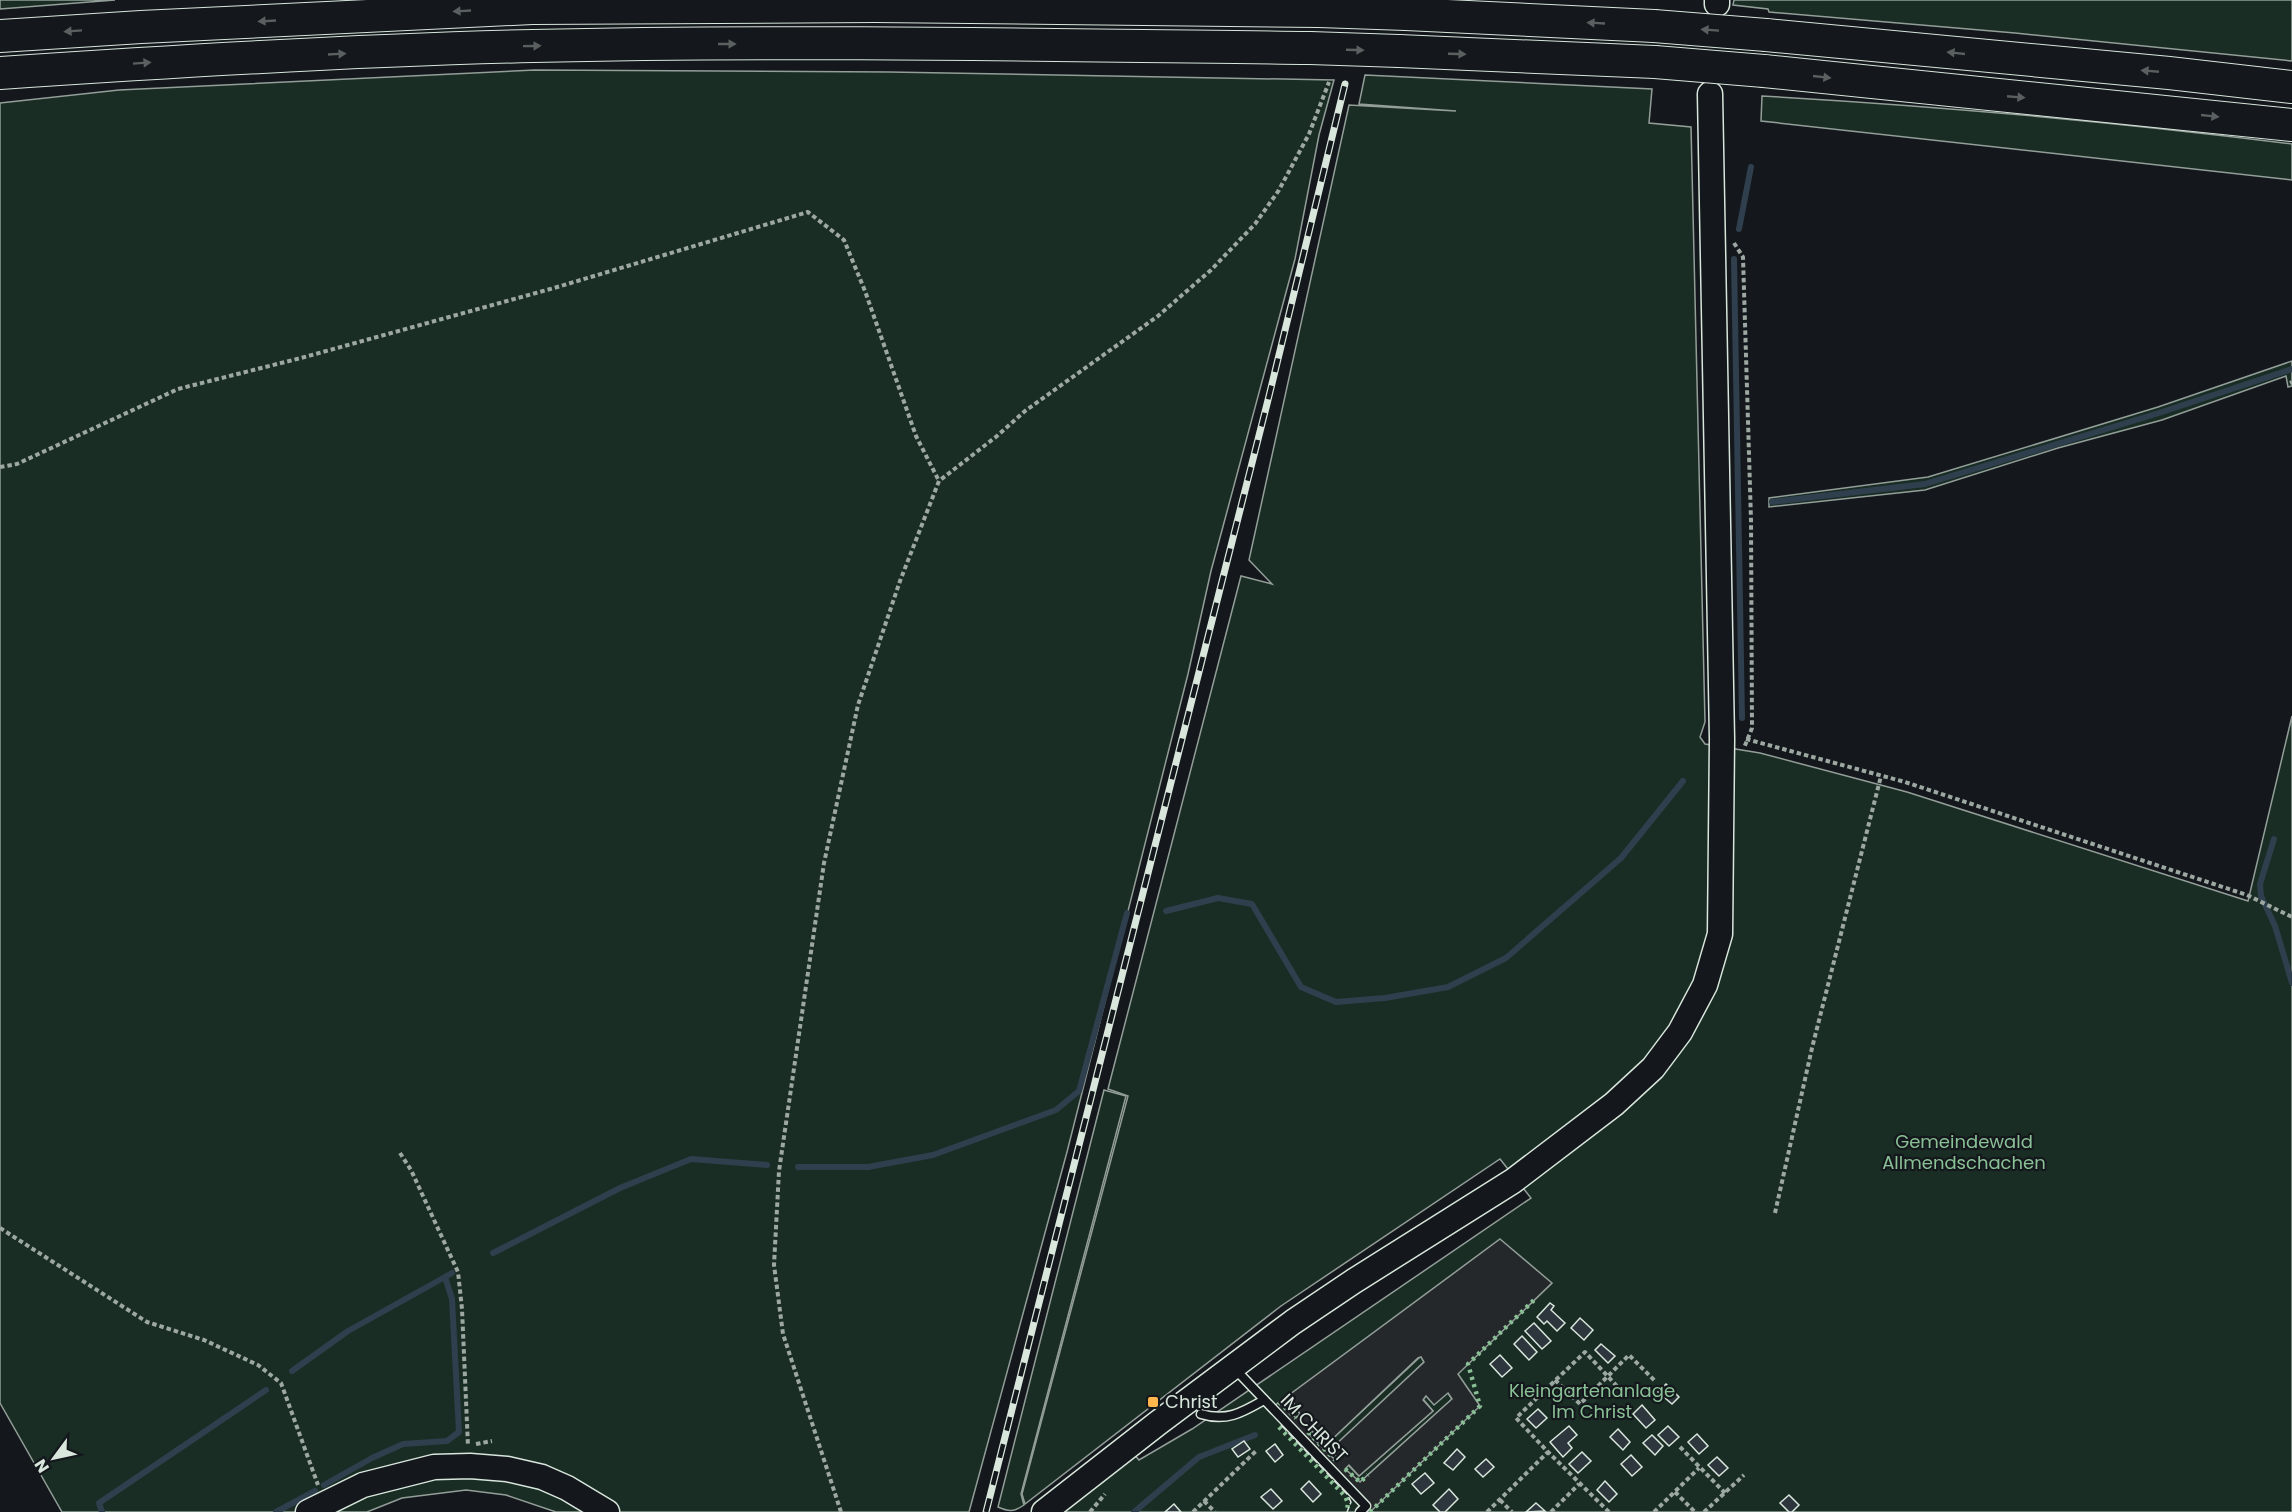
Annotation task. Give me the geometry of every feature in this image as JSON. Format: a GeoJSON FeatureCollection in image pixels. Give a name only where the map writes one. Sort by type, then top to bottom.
{"type":"FeatureCollection","features":[{"type":"Feature","properties":{"kind":"highway"},"geometry":{"type":"LineString","coordinates":[[0,36],[532,8],[875,6],[1318,11],[1654,26],[1766,34],[2292,87]]}},
{"type":"Feature","properties":{"kind":"highway"},"geometry":{"type":"LineString","coordinates":[[0,73],[149,63],[532,46],[888,44],[1310,48],[1655,62],[2292,125]]}},
{"type":"Feature","properties":{"kind":"main road"},"geometry":{"type":"LineString","coordinates":[[1044,1512],[1232,1367],[1354,1281],[1513,1181],[1614,1104],[1653,1068],[1674,1041],[1705,985],[1720,934],[1722,739],[1710,94]]}},
{"type":"Feature","properties":{"kind":"main road"},"geometry":{"type":"LineString","coordinates":[[317,1508],[363,1485],[434,1467],[470,1466],[507,1469],[542,1477],[567,1488],[607,1512]]}},
{"type":"Feature","properties":{"kind":"lane","name":"IM CHRIST"},"geometry":{"type":"LineString","coordinates":[[1232,1367],[1366,1506],[1359,1512]]}},
{"type":"Feature","properties":{"kind":"lane"},"geometry":{"type":"LineString","coordinates":[[1201,1414],[1212,1417],[1237,1415],[1264,1400]]}},
{"type":"Feature","properties":{"kind":"path"},"geometry":{"type":"LineString","coordinates":[[841,1512],[783,1334],[774,1265],[779,1170],[825,863],[858,705],[900,580],[939,481],[1025,411],[1158,316],[1211,270],[1255,224],[1279,190],[1309,134],[1329,82]]}},
{"type":"Feature","properties":{"kind":"path"},"geometry":{"type":"LineString","coordinates":[[0,467],[17,464],[178,389],[301,358],[554,288],[808,212],[844,240],[865,291],[916,436],[939,481]]}},
{"type":"Feature","properties":{"kind":"path"},"geometry":{"type":"LineString","coordinates":[[1731,238],[1743,257],[1751,520],[1752,728],[1748,740],[1881,776],[2261,900],[2270,908],[2292,917]]}},
{"type":"Feature","properties":{"kind":"path"},"geometry":{"type":"LineString","coordinates":[[1775,1213],[1812,1048],[1881,776]]}},
{"type":"Feature","properties":{"kind":"path"},"geometry":{"type":"LineString","coordinates":[[400,1153],[411,1170],[458,1272],[462,1309],[468,1446]]}},
{"type":"Feature","properties":{"kind":"path"},"geometry":{"type":"LineString","coordinates":[[0,1228],[147,1322],[204,1340],[258,1365],[280,1383],[317,1508]]}},
{"type":"Feature","properties":{"kind":"path"},"geometry":{"type":"LineString","coordinates":[[1609,1512],[1516,1418],[1585,1352],[1628,1398]]}},
{"type":"Feature","properties":{"kind":"path"},"geometry":{"type":"LineString","coordinates":[[1555,1380],[1580,1404],[1629,1355],[1656,1382]]}},
{"type":"Feature","properties":{"kind":"path"},"geometry":{"type":"LineString","coordinates":[[1680,1447],[1725,1493]]}},
{"type":"Feature","properties":{"kind":"path"},"geometry":{"type":"LineString","coordinates":[[1193,1512],[1257,1450]]}},
{"type":"Feature","properties":{"kind":"path"},"geometry":{"type":"LineString","coordinates":[[1487,1512],[1548,1452]]}},
{"type":"Feature","properties":{"kind":"path"},"geometry":{"type":"LineString","coordinates":[[1654,1512],[1699,1468]]}},
{"type":"Feature","properties":{"kind":"path"},"geometry":{"type":"LineString","coordinates":[[1704,1512],[1744,1475]]}},
{"type":"Feature","properties":{"kind":"path"},"geometry":{"type":"LineString","coordinates":[[1551,1512],[1580,1484]]}},
{"type":"Feature","properties":{"kind":"path"},"geometry":{"type":"LineString","coordinates":[[1675,1492],[1695,1512]]}},
{"type":"Feature","properties":{"kind":"path"},"geometry":{"type":"LineString","coordinates":[[1500,1500],[1512,1512]]}},
{"type":"Feature","properties":{"kind":"path"},"geometry":{"type":"LineString","coordinates":[[1204,1501],[1215,1512]]}},
{"type":"Feature","properties":{"kind":"green space"},"geometry":{"type":"Polygon","coordinates":[[[0,0],[115,0],[0,9],[0,0]]]}},
{"type":"Feature","properties":{"kind":"green space"},"geometry":{"type":"Polygon","coordinates":[[[1734,0],[2292,0],[2292,61],[2015,33],[1769,12],[1768,9],[1733,5],[1734,0]]]}},
{"type":"Feature","properties":{"kind":"green space"},"geometry":{"type":"Polygon","coordinates":[[[535,70],[889,72],[1334,80],[1319,135],[1295,259],[1211,571],[1188,674],[1067,1152],[969,1512],[556,1512],[506,1495],[466,1490],[402,1498],[367,1512],[62,1512],[0,1403],[0,103],[119,90],[535,70]]]}},
{"type":"Feature","properties":{"kind":"green space","name":"Gemeindewald Allmendschachen"},"geometry":{"type":"Polygon","coordinates":[[[1365,75],[1652,89],[1649,123],[1691,127],[1705,722],[1700,737],[1705,744],[1760,753],[1907,792],[2248,901],[2292,716],[2292,1512],[1060,1512],[1133,1453],[1139,1460],[1192,1429],[1531,1198],[1500,1159],[1281,1306],[1025,1504],[1022,1494],[1128,1096],[1108,1089],[1241,576],[1272,584],[1249,560],[1349,105],[1456,111],[1359,104],[1365,75]],[[1552,1283],[1289,1395],[1300,1414],[1296,1418],[1366,1506],[1479,1406],[1457,1374],[1552,1283]]]}},
{"type":"Feature","properties":{"kind":"green space"},"geometry":{"type":"Polygon","coordinates":[[[1762,96],[2027,116],[2292,144],[2292,180],[1761,121],[1762,96]]]}},
{"type":"Feature","properties":{"kind":"green space"},"geometry":{"type":"Polygon","coordinates":[[[2292,361],[2292,386],[2288,387],[2286,376],[2162,420],[2058,448],[1925,490],[1769,507],[1769,498],[1928,477],[2158,407],[2292,361]]]}},
{"type":"Feature","properties":{"kind":"green space"},"geometry":{"type":"Polygon","coordinates":[[[1104,1090],[1126,1096],[1021,1494],[1024,1505],[1011,1511],[1005,1510],[998,1507],[1104,1090]]]}},
{"type":"Feature","properties":{"kind":"green space"},"geometry":{"type":"Polygon","coordinates":[[[1421,1356],[1424,1362],[1335,1460],[1308,1432],[1311,1430],[1326,1445],[1421,1356]]]}},
{"type":"Feature","properties":{"kind":"green space"},"geometry":{"type":"Polygon","coordinates":[[[1448,1393],[1452,1399],[1360,1482],[1345,1469],[1348,1465],[1359,1476],[1433,1411],[1423,1399],[1426,1396],[1448,1393]]]}},
{"type":"Feature","properties":{"kind":"shaded area"},"geometry":{"type":"Polygon","coordinates":[[[1500,1239],[1552,1283],[1458,1374],[1480,1406],[1371,1511],[1272,1408],[1279,1402],[1296,1418],[1300,1414],[1289,1395],[1500,1239]],[[1421,1357],[1326,1445],[1311,1430],[1308,1433],[1335,1460],[1337,1458],[1332,1448],[1424,1362],[1421,1357]],[[1448,1393],[1434,1405],[1426,1396],[1423,1400],[1433,1411],[1359,1476],[1349,1465],[1345,1469],[1360,1482],[1452,1399],[1448,1393]]]}},
{"type":"Feature","properties":{"kind":"building"},"geometry":{"type":"Polygon","coordinates":[[[1550,1303],[1554,1306],[1551,1310],[1565,1323],[1557,1331],[1547,1321],[1544,1324],[1537,1317],[1550,1303]]]}},
{"type":"Feature","properties":{"kind":"building"},"geometry":{"type":"Polygon","coordinates":[[[1580,1318],[1593,1330],[1584,1340],[1571,1328],[1580,1318]]]}},
{"type":"Feature","properties":{"kind":"building"},"geometry":{"type":"Polygon","coordinates":[[[1534,1323],[1551,1341],[1542,1349],[1525,1331],[1534,1323]]]}},
{"type":"Feature","properties":{"kind":"building"},"geometry":{"type":"Polygon","coordinates":[[[1522,1336],[1537,1352],[1529,1360],[1514,1344],[1522,1336]]]}},
{"type":"Feature","properties":{"kind":"building"},"geometry":{"type":"Polygon","coordinates":[[[1601,1344],[1615,1356],[1608,1363],[1595,1350],[1601,1344]]]}},
{"type":"Feature","properties":{"kind":"building"},"geometry":{"type":"Polygon","coordinates":[[[1500,1355],[1512,1368],[1502,1377],[1490,1364],[1500,1355]]]}},
{"type":"Feature","properties":{"kind":"building"},"geometry":{"type":"Polygon","coordinates":[[[1666,1384],[1679,1397],[1672,1404],[1658,1392],[1666,1384]]]}},
{"type":"Feature","properties":{"kind":"building"},"geometry":{"type":"Polygon","coordinates":[[[1642,1405],[1655,1420],[1646,1428],[1633,1414],[1642,1405]]]}},
{"type":"Feature","properties":{"kind":"building"},"geometry":{"type":"Polygon","coordinates":[[[1538,1409],[1547,1418],[1536,1428],[1527,1419],[1538,1409]]]}},
{"type":"Feature","properties":{"kind":"building"},"geometry":{"type":"Polygon","coordinates":[[[1569,1426],[1577,1435],[1568,1443],[1572,1448],[1563,1457],[1550,1442],[1569,1426]]]}},
{"type":"Feature","properties":{"kind":"building"},"geometry":{"type":"Polygon","coordinates":[[[1668,1426],[1679,1437],[1669,1446],[1658,1435],[1668,1426]]]}},
{"type":"Feature","properties":{"kind":"building"},"geometry":{"type":"Polygon","coordinates":[[[1618,1429],[1630,1442],[1623,1450],[1610,1437],[1618,1429]]]}},
{"type":"Feature","properties":{"kind":"building"},"geometry":{"type":"Polygon","coordinates":[[[1697,1434],[1708,1446],[1699,1454],[1688,1442],[1697,1434]]]}},
{"type":"Feature","properties":{"kind":"building"},"geometry":{"type":"Polygon","coordinates":[[[1652,1435],[1663,1446],[1655,1455],[1643,1443],[1652,1435]]]}},
{"type":"Feature","properties":{"kind":"building"},"geometry":{"type":"Polygon","coordinates":[[[1244,1441],[1250,1449],[1238,1457],[1232,1449],[1244,1441]]]}},
{"type":"Feature","properties":{"kind":"building"},"geometry":{"type":"Polygon","coordinates":[[[1275,1444],[1283,1455],[1275,1462],[1266,1451],[1275,1444]]]}},
{"type":"Feature","properties":{"kind":"building"},"geometry":{"type":"Polygon","coordinates":[[[1457,1449],[1465,1457],[1453,1470],[1444,1463],[1457,1449]]]}},
{"type":"Feature","properties":{"kind":"building"},"geometry":{"type":"Polygon","coordinates":[[[1582,1452],[1591,1461],[1578,1473],[1569,1464],[1582,1452]]]}},
{"type":"Feature","properties":{"kind":"building"},"geometry":{"type":"Polygon","coordinates":[[[1631,1455],[1642,1467],[1632,1476],[1621,1464],[1631,1455]]]}},
{"type":"Feature","properties":{"kind":"building"},"geometry":{"type":"Polygon","coordinates":[[[1717,1457],[1728,1468],[1719,1476],[1708,1465],[1717,1457]]]}},
{"type":"Feature","properties":{"kind":"building"},"geometry":{"type":"Polygon","coordinates":[[[1486,1459],[1494,1467],[1483,1477],[1475,1469],[1486,1459]]]}},
{"type":"Feature","properties":{"kind":"building"},"geometry":{"type":"Polygon","coordinates":[[[1425,1473],[1434,1483],[1421,1494],[1412,1484],[1425,1473]]]}},
{"type":"Feature","properties":{"kind":"building"},"geometry":{"type":"Polygon","coordinates":[[[1309,1481],[1321,1494],[1313,1502],[1301,1489],[1309,1481]]]}},
{"type":"Feature","properties":{"kind":"building"},"geometry":{"type":"Polygon","coordinates":[[[1605,1481],[1617,1494],[1609,1502],[1597,1490],[1605,1481]]]}},
{"type":"Feature","properties":{"kind":"building"},"geometry":{"type":"Polygon","coordinates":[[[1271,1489],[1282,1501],[1273,1509],[1261,1497],[1271,1489]]]}},
{"type":"Feature","properties":{"kind":"building"},"geometry":{"type":"Polygon","coordinates":[[[1449,1489],[1458,1499],[1445,1512],[1440,1512],[1433,1505],[1449,1489]]]}},
{"type":"Feature","properties":{"kind":"building"},"geometry":{"type":"Polygon","coordinates":[[[1789,1495],[1799,1505],[1792,1512],[1780,1503],[1789,1495]]]}},
{"type":"Feature","properties":{"kind":"building"},"geometry":{"type":"Polygon","coordinates":[[[1536,1503],[1545,1511],[1526,1512],[1536,1503]]]}},
{"type":"Feature","properties":{"kind":"building"},"geometry":{"type":"Polygon","coordinates":[[[1174,1504],[1181,1512],[1165,1512],[1174,1504]]]}},
{"type":"Feature","properties":{"kind":"waterway"},"geometry":{"type":"LineString","coordinates":[[1739,229],[1751,167]]}},
{"type":"Feature","properties":{"kind":"waterway"},"geometry":{"type":"LineString","coordinates":[[1734,259],[1742,718]]}},
{"type":"Feature","properties":{"kind":"waterway"},"geometry":{"type":"LineString","coordinates":[[1772,502],[1925,484],[2159,413],[2292,369]]}},
{"type":"Feature","properties":{"kind":"waterway"},"geometry":{"type":"LineString","coordinates":[[1166,911],[1218,898],[1252,904],[1301,987],[1336,1002],[1385,998],[1448,987],[1506,958],[1621,858],[1683,781]]}},
{"type":"Feature","properties":{"kind":"waterway"},"geometry":{"type":"LineString","coordinates":[[2274,839],[2260,884],[2261,896],[2275,926],[2292,983]]}},
{"type":"Feature","properties":{"kind":"waterway"},"geometry":{"type":"LineString","coordinates":[[798,1167],[868,1167],[933,1155],[1056,1110],[1079,1091],[1127,913]]}},
{"type":"Feature","properties":{"kind":"waterway"},"geometry":{"type":"LineString","coordinates":[[493,1253],[620,1188],[691,1159],[767,1165]]}},
{"type":"Feature","properties":{"kind":"waterway"},"geometry":{"type":"LineString","coordinates":[[324,1485],[372,1458],[403,1444],[447,1441],[459,1432],[452,1299],[445,1277],[452,1273]]}},
{"type":"Feature","properties":{"kind":"waterway"},"geometry":{"type":"LineString","coordinates":[[292,1371],[348,1331],[445,1277]]}},
{"type":"Feature","properties":{"kind":"waterway"},"geometry":{"type":"LineString","coordinates":[[102,1512],[99,1503],[266,1390]]}},
{"type":"Feature","properties":{"kind":"waterway"},"geometry":{"type":"LineString","coordinates":[[1134,1512],[1199,1457],[1255,1435]]}},
{"type":"Feature","properties":{"kind":"waterway"},"geometry":{"type":"LineString","coordinates":[[276,1512],[315,1491]]}},
{"type":"Feature","properties":{"kind":"railway"},"geometry":{"type":"LineString","coordinates":[[986,1512],[1269,396],[1345,84]]}},
{"type":"Feature","properties":{"kind":"hedge"},"geometry":{"type":"LineString","coordinates":[[1370,1512],[1480,1406],[1468,1364],[1534,1300]]}},
{"type":"Feature","properties":{"kind":"hedge"},"geometry":{"type":"LineString","coordinates":[[1279,1402],[1296,1418]]}},
{"type":"Feature","properties":{"kind":"hedge"},"geometry":{"type":"LineString","coordinates":[[1279,1427],[1345,1496],[1348,1503],[1347,1512]]}},
{"type":"Feature","properties":{"kind":"hedge"},"geometry":{"type":"LineString","coordinates":[[1308,1432],[1335,1460]]}},
{"type":"Feature","properties":{"kind":"hedge"},"geometry":{"type":"LineString","coordinates":[[1345,1469],[1360,1482],[1368,1475]]}},
{"type":"Feature","properties":{"kind":"fence"},"geometry":{"type":"LineString","coordinates":[[1281,1425],[1347,1494],[1351,1502],[1347,1512]]}},
{"type":"Feature","properties":{"kind":"place","name":"Christ"},"geometry":{"type":"Point","coordinates":[1153,1402]}},
{"type":"Feature","properties":{"kind":"park label","name":"Kleingartenanlage Im Christ"},"geometry":{"type":"Point","coordinates":[1592,1401]}}]}
